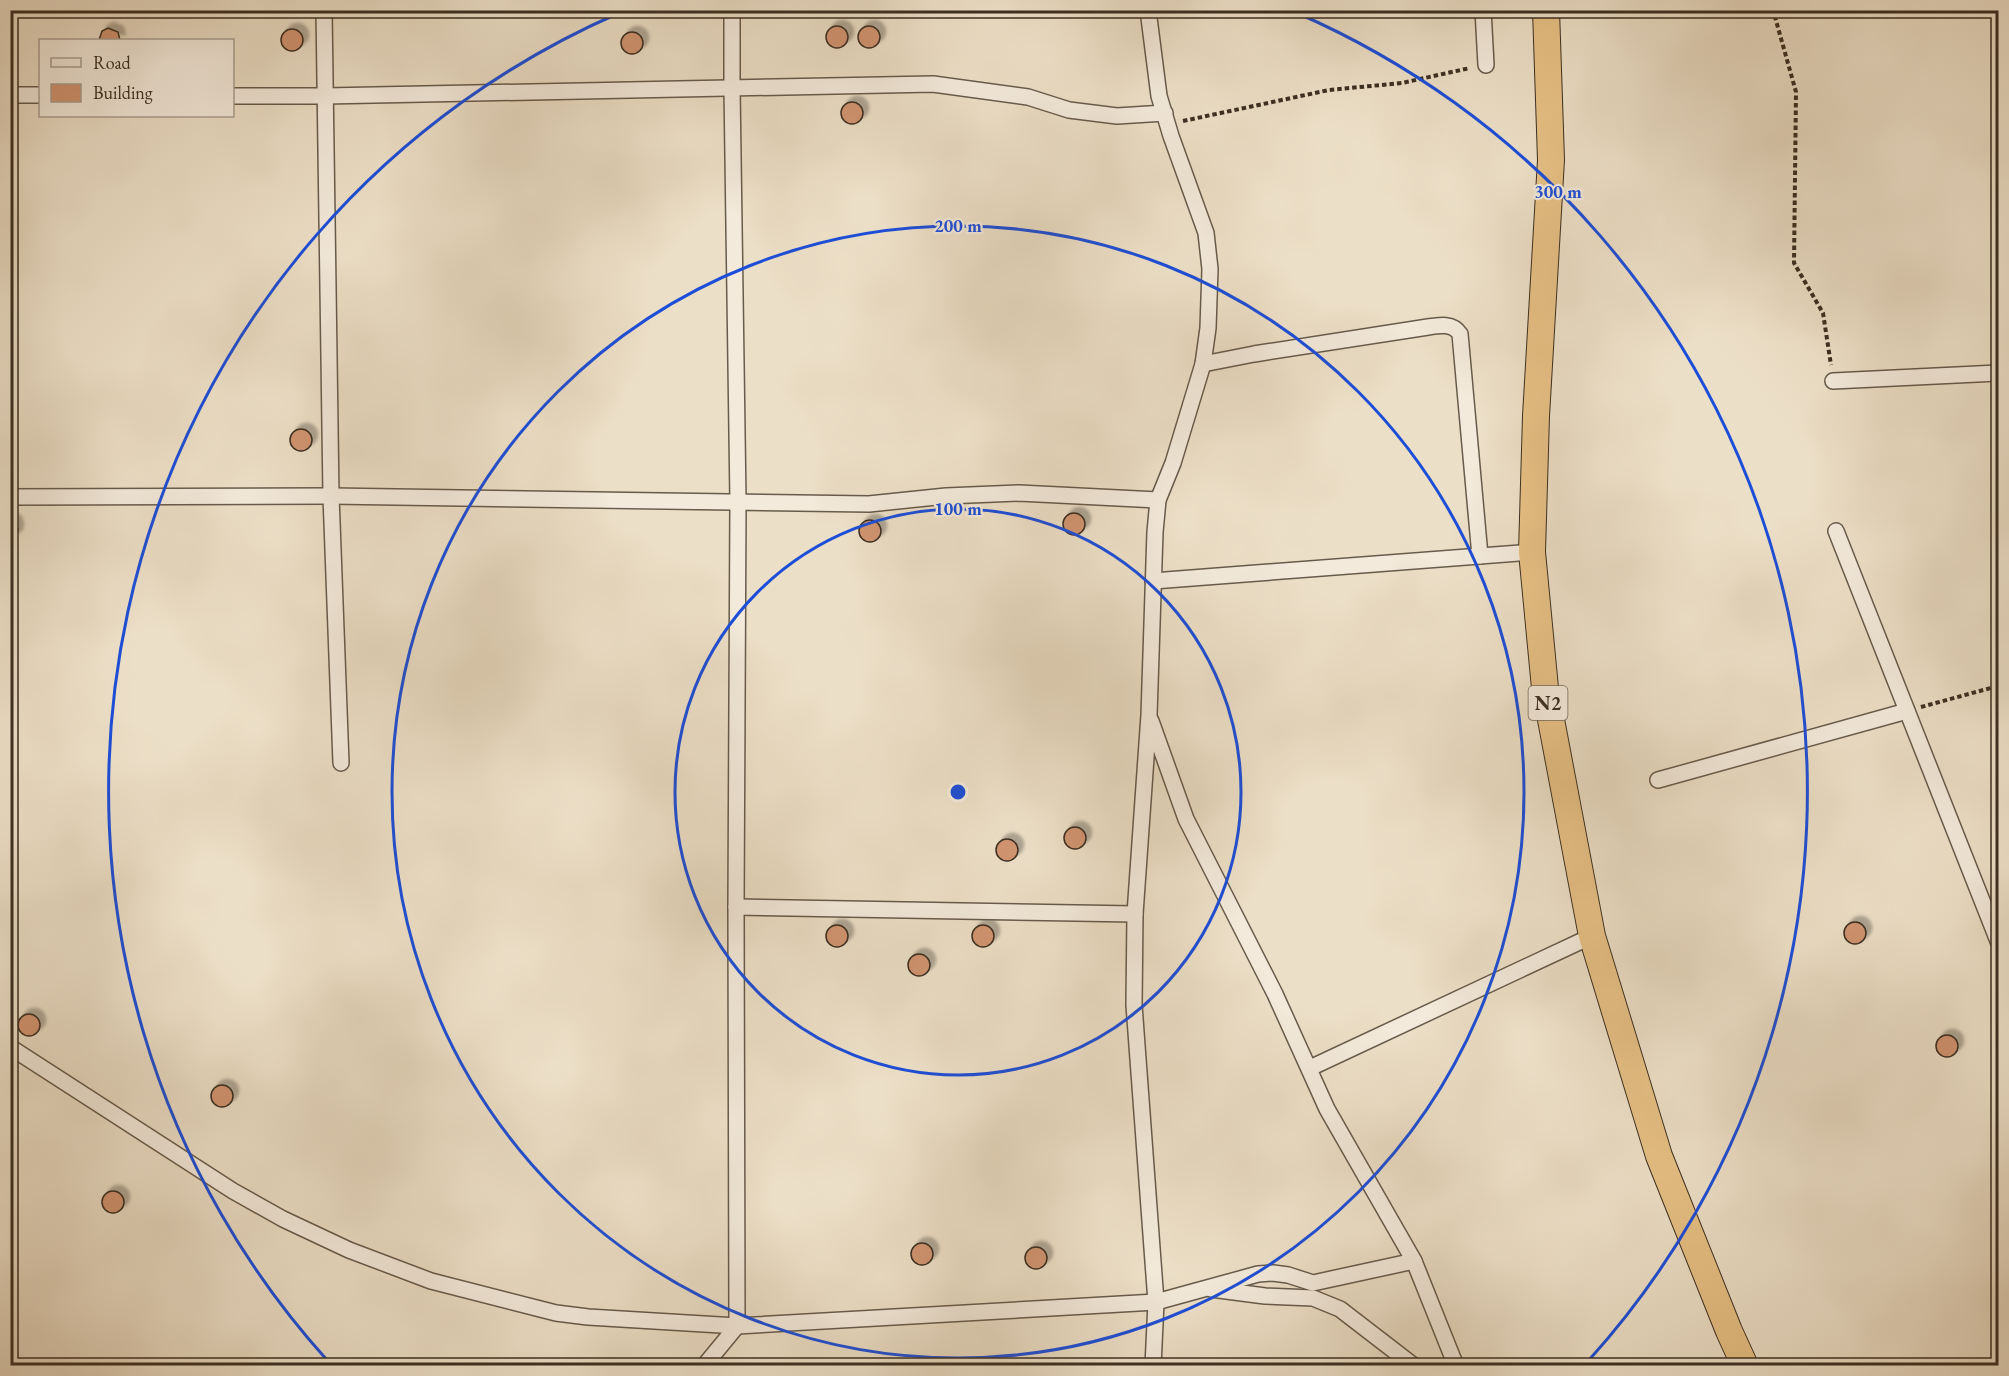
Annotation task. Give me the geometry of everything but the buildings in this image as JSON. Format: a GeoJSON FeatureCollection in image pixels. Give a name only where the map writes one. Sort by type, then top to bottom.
{"type":"FeatureCollection","features":[{"type":"Feature","properties":{"kind":"highway","name":"N2"},"geometry":{"type":"LineString","coordinates":[[1546,10],[1551,160],[1536,416],[1532,552],[1545,688],[1592,936],[1659,1156],[1729,1331],[1745,1365]]}},
{"type":"Feature","properties":{"kind":"street"},"geometry":{"type":"LineString","coordinates":[[324,10],[331,496],[340,763]]}},
{"type":"Feature","properties":{"kind":"street"},"geometry":{"type":"LineString","coordinates":[[704,1365],[737,1326],[738,501],[732,10]]}},
{"type":"Feature","properties":{"kind":"street"},"geometry":{"type":"LineString","coordinates":[[1148,10],[1159,96],[1206,233],[1210,269],[1208,328],[1203,364],[1173,464],[1158,500],[1149,715],[1135,914],[1134,1005],[1156,1302],[1153,1365]]}},
{"type":"Feature","properties":{"kind":"street"},"geometry":{"type":"LineString","coordinates":[[1483,10],[1486,65]]}},
{"type":"Feature","properties":{"kind":"street"},"geometry":{"type":"LineString","coordinates":[[234,96],[933,84],[1028,97],[1069,110],[1166,119]]}},
{"type":"Feature","properties":{"kind":"street"},"geometry":{"type":"LineString","coordinates":[[10,95],[39,95]]}},
{"type":"Feature","properties":{"kind":"street"},"geometry":{"type":"LineString","coordinates":[[1203,364],[1428,327],[1450,326],[1455,328],[1460,334],[1480,556]]}},
{"type":"Feature","properties":{"kind":"street"},"geometry":{"type":"LineString","coordinates":[[1833,381],[1998,373]]}},
{"type":"Feature","properties":{"kind":"street"},"geometry":{"type":"LineString","coordinates":[[10,497],[331,496],[869,504],[946,496],[1019,493],[1158,500]]}},
{"type":"Feature","properties":{"kind":"street"},"geometry":{"type":"LineString","coordinates":[[1836,531],[1998,941]]}},
{"type":"Feature","properties":{"kind":"street"},"geometry":{"type":"LineString","coordinates":[[1154,581],[1532,552]]}},
{"type":"Feature","properties":{"kind":"street"},"geometry":{"type":"LineString","coordinates":[[1658,780],[1907,711]]}},
{"type":"Feature","properties":{"kind":"street"},"geometry":{"type":"LineString","coordinates":[[1149,715],[1186,819],[1275,994],[1327,1109],[1414,1261],[1456,1365]]}},
{"type":"Feature","properties":{"kind":"street"},"geometry":{"type":"LineString","coordinates":[[736,907],[1135,914]]}},
{"type":"Feature","properties":{"kind":"street"},"geometry":{"type":"LineString","coordinates":[[1310,1068],[1592,936]]}},
{"type":"Feature","properties":{"kind":"street"},"geometry":{"type":"LineString","coordinates":[[10,1047],[233,1191],[283,1219],[349,1250],[431,1281],[556,1313],[737,1326],[1156,1302],[1239,1278],[1273,1273],[1313,1291],[1414,1365]]}},
{"type":"Feature","properties":{"kind":"street"},"geometry":{"type":"LineString","coordinates":[[1206,1288],[1265,1296],[1313,1291],[1414,1261]]}},
{"type":"Feature","properties":{"kind":"path"},"geometry":{"type":"LineString","coordinates":[[1770,10],[1775,17],[1796,92],[1794,263],[1823,313],[1833,381]]}},
{"type":"Feature","properties":{"kind":"path"},"geometry":{"type":"LineString","coordinates":[[1166,119],[1329,90],[1402,82],[1486,65]]}},
{"type":"Feature","properties":{"kind":"path"},"geometry":{"type":"LineString","coordinates":[[1907,711],[1998,686]]}}]}
